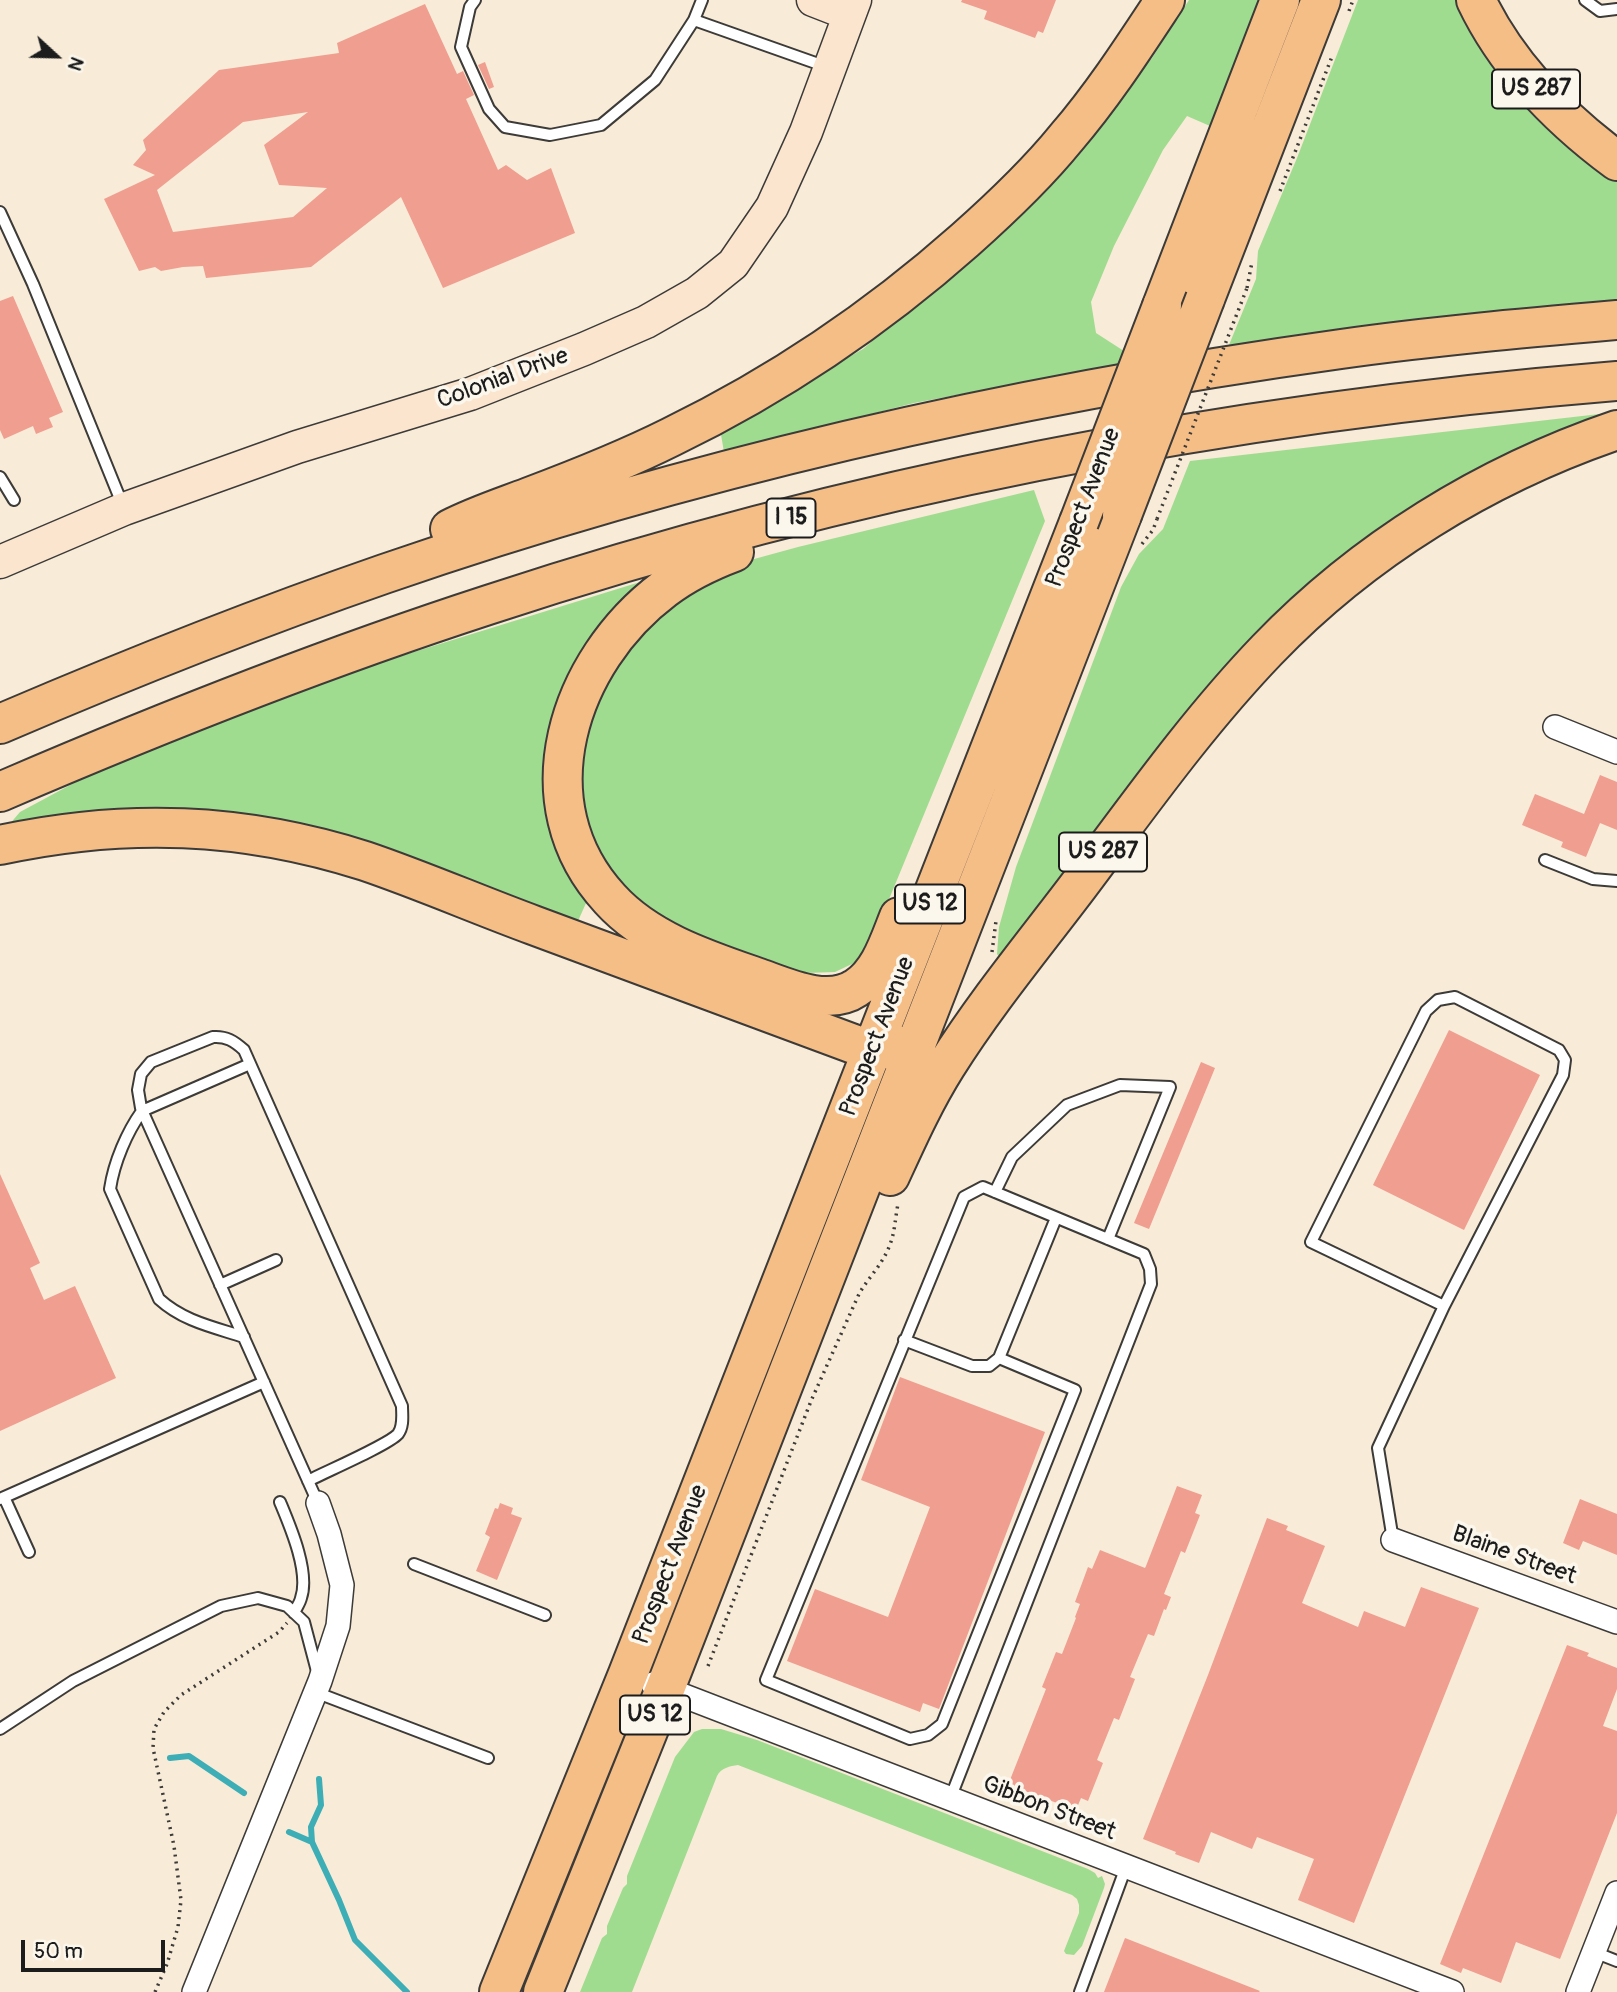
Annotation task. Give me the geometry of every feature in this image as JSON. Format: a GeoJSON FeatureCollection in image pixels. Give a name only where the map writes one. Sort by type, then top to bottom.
{"type":"FeatureCollection","features":[{"type":"Feature","properties":{"kind":"highway"},"geometry":{"type":"LineString","coordinates":[[1066,138],[1111,79],[1165,0]]}},
{"type":"Feature","properties":{"kind":"highway"},"geometry":{"type":"LineString","coordinates":[[387,573],[453,527],[590,474],[670,438],[753,394],[813,358],[881,310],[947,257],[1009,199],[1116,87],[1180,0]]}},
{"type":"Feature","properties":{"kind":"highway","name":"Prospect Avenue"},"geometry":{"type":"LineString","coordinates":[[499,1992],[628,1674],[1079,522],[1280,0]]}},
{"type":"Feature","properties":{"kind":"highway","name":"Prospect Avenue"},"geometry":{"type":"LineString","coordinates":[[543,1992],[666,1689],[929,1010],[1139,517],[1205,299],[1321,0]]}},
{"type":"Feature","properties":{"kind":"highway","name":"US 287"},"geometry":{"type":"LineString","coordinates":[[1476,0],[1497,40],[1523,74],[1566,118],[1617,161]]}},
{"type":"Feature","properties":{"kind":"highway","name":"I 15"},"geometry":{"type":"LineString","coordinates":[[0,724],[244,625],[387,573],[644,494],[792,454],[928,422],[1124,384],[1307,354],[1446,336],[1617,320]]}},
{"type":"Feature","properties":{"kind":"highway","name":"I 15"},"geometry":{"type":"LineString","coordinates":[[0,792],[226,698],[358,649],[492,604],[739,532],[967,476],[1158,439],[1301,416],[1430,400],[1617,382]]}},
{"type":"Feature","properties":{"kind":"highway","name":"US 287"},"geometry":{"type":"LineString","coordinates":[[764,1436],[815,1344],[904,1145],[946,1067],[974,1024],[1160,778],[1224,698],[1292,625],[1349,575],[1404,536],[1504,477],[1617,430]]}},
{"type":"Feature","properties":{"kind":"highway"},"geometry":{"type":"LineString","coordinates":[[967,476],[726,555],[680,578],[643,607],[613,641],[592,673],[576,706],[566,740],[562,791],[569,827],[581,859],[611,901],[638,924],[671,943],[748,974],[817,995],[834,995],[855,989],[870,975],[884,954],[970,740],[1001,679],[1043,612]]}},
{"type":"Feature","properties":{"kind":"highway"},"geometry":{"type":"LineString","coordinates":[[0,845],[40,836],[88,830],[162,827],[234,831],[334,852],[393,871],[873,1049],[890,1048],[905,1040],[918,1029],[929,1010]]}},
{"type":"Feature","properties":{"kind":"main road"},"geometry":{"type":"LineString","coordinates":[[813,0],[852,7]]}},
{"type":"Feature","properties":{"kind":"main road","name":"Colonial Drive"},"geometry":{"type":"LineString","coordinates":[[0,562],[124,509],[297,447],[470,394],[646,322],[697,293],[733,264],[772,207],[806,132],[852,7]]}},
{"type":"Feature","properties":{"kind":"street"},"geometry":{"type":"LineString","coordinates":[[1555,727],[1617,752]]}},
{"type":"Feature","properties":{"kind":"street"},"geometry":{"type":"LineString","coordinates":[[194,1992],[317,1686],[338,1626],[342,1585],[318,1503]]}},
{"type":"Feature","properties":{"kind":"street","name":"Blaine Street"},"geometry":{"type":"LineString","coordinates":[[1393,1540],[1617,1622]]}},
{"type":"Feature","properties":{"kind":"street","name":"Gibbon Street"},"geometry":{"type":"LineString","coordinates":[[628,1674],[1440,1990]]}},
{"type":"Feature","properties":{"kind":"street"},"geometry":{"type":"LineString","coordinates":[[1578,1992],[1617,1892]]}},
{"type":"Feature","properties":{"kind":"lane"},"geometry":{"type":"LineString","coordinates":[[475,0],[470,7],[461,47],[488,109],[505,127],[550,135],[601,125],[655,80],[694,20],[702,0]]}},
{"type":"Feature","properties":{"kind":"lane"},"geometry":{"type":"LineString","coordinates":[[1585,0],[1600,11],[1617,9]]}},
{"type":"Feature","properties":{"kind":"lane"},"geometry":{"type":"LineString","coordinates":[[694,20],[830,68]]}},
{"type":"Feature","properties":{"kind":"lane"},"geometry":{"type":"LineString","coordinates":[[0,212],[33,284],[124,509]]}},
{"type":"Feature","properties":{"kind":"lane"},"geometry":{"type":"LineString","coordinates":[[0,477],[14,500]]}},
{"type":"Feature","properties":{"kind":"lane"},"geometry":{"type":"LineString","coordinates":[[1545,860],[1592,879],[1617,881]]}},
{"type":"Feature","properties":{"kind":"lane"},"geometry":{"type":"LineString","coordinates":[[1393,1540],[1378,1448],[1444,1306],[1563,1075],[1565,1060],[1559,1050],[1455,997],[1438,1000],[1426,1011],[1311,1242],[1444,1306]]}},
{"type":"Feature","properties":{"kind":"lane"},"geometry":{"type":"LineString","coordinates":[[308,1481],[398,1434],[402,1421],[402,1406],[244,1050],[222,1036],[213,1037],[151,1062],[141,1074],[138,1090],[142,1111],[264,1381],[308,1481],[318,1503]]}},
{"type":"Feature","properties":{"kind":"lane"},"geometry":{"type":"LineString","coordinates":[[244,1337],[182,1316],[159,1299],[110,1189],[113,1172],[135,1120],[142,1111],[250,1064]]}},
{"type":"Feature","properties":{"kind":"lane"},"geometry":{"type":"LineString","coordinates":[[995,1192],[1012,1157],[1067,1105],[1120,1086],[1170,1087],[1108,1239]]}},
{"type":"Feature","properties":{"kind":"lane"},"geometry":{"type":"LineString","coordinates":[[950,1799],[1151,1284],[1150,1269],[1144,1254],[983,1187],[964,1197],[765,1680],[910,1740],[928,1735],[942,1724],[1075,1390],[999,1358]]}},
{"type":"Feature","properties":{"kind":"lane"},"geometry":{"type":"LineString","coordinates":[[904,1340],[972,1366],[989,1366],[999,1358],[1056,1218]]}},
{"type":"Feature","properties":{"kind":"lane"},"geometry":{"type":"LineString","coordinates":[[220,1285],[275,1260]]}},
{"type":"Feature","properties":{"kind":"lane"},"geometry":{"type":"LineString","coordinates":[[29,1552],[2,1498],[264,1381]]}},
{"type":"Feature","properties":{"kind":"lane"},"geometry":{"type":"LineString","coordinates":[[280,1502],[296,1540],[302,1568],[303,1596],[294,1612]]}},
{"type":"Feature","properties":{"kind":"lane"},"geometry":{"type":"LineString","coordinates":[[414,1563],[545,1615]]}},
{"type":"Feature","properties":{"kind":"lane"},"geometry":{"type":"LineString","coordinates":[[0,1729],[73,1681],[222,1606],[258,1598],[287,1606],[304,1622],[317,1686],[488,1758]]}},
{"type":"Feature","properties":{"kind":"lane"},"geometry":{"type":"LineString","coordinates":[[1080,1992],[1126,1867]]}},
{"type":"Feature","properties":{"kind":"lane"},"geometry":{"type":"LineString","coordinates":[[1594,1952],[1617,1961]]}},
{"type":"Feature","properties":{"kind":"path"},"geometry":{"type":"LineString","coordinates":[[1139,517],[1247,288]]}},
{"type":"Feature","properties":{"kind":"path"},"geometry":{"type":"LineString","coordinates":[[708,1666],[811,1401],[859,1294],[889,1248],[900,1198]]}},
{"type":"Feature","properties":{"kind":"path"},"geometry":{"type":"LineString","coordinates":[[155,1992],[178,1927],[181,1900],[174,1846],[153,1748],[154,1729],[164,1712],[181,1695],[279,1632],[294,1612]]}},
{"type":"Feature","properties":{"kind":"green space"},"geometry":{"type":"Polygon","coordinates":[[[1189,0],[1263,0],[1210,126],[1187,116],[1163,150],[1114,246],[1091,302],[1096,333],[1127,353],[1123,364],[914,403],[724,452],[720,429],[863,349],[1030,206],[1152,58],[1189,0]]]}},
{"type":"Feature","properties":{"kind":"green space"},"geometry":{"type":"Polygon","coordinates":[[[1358,0],[1463,0],[1617,176],[1617,301],[1229,345],[1256,279],[1258,251],[1358,0]]]}},
{"type":"Feature","properties":{"kind":"green space"},"geometry":{"type":"Polygon","coordinates":[[[1617,412],[1389,532],[1004,964],[997,954],[999,927],[1016,867],[1121,587],[1139,554],[1163,529],[1190,461],[1617,412]]]}},
{"type":"Feature","properties":{"kind":"green space"},"geometry":{"type":"Polygon","coordinates":[[[1034,490],[1045,521],[873,938],[854,963],[835,972],[806,973],[694,937],[649,914],[594,852],[575,762],[614,663],[652,614],[725,567],[1034,490]]]}},
{"type":"Feature","properties":{"kind":"green space"},"geometry":{"type":"Polygon","coordinates":[[[640,582],[642,592],[563,709],[591,892],[578,921],[438,872],[8,826],[20,812],[152,741],[346,673],[640,582]]]}},
{"type":"Feature","properties":{"kind":"green space"},"geometry":{"type":"Polygon","coordinates":[[[721,1729],[757,1740],[1088,1869],[1098,1878],[1102,1876],[1104,1888],[1082,1946],[1074,1955],[1064,1951],[1079,1913],[1077,1899],[1072,1895],[738,1765],[723,1769],[717,1776],[632,1992],[580,1992],[602,1938],[607,1934],[607,1926],[627,1884],[627,1876],[675,1757],[694,1732],[721,1729]]]}},
{"type":"Feature","properties":{"kind":"building"},"geometry":{"type":"Polygon","coordinates":[[[1056,0],[1043,33],[1038,31],[1035,38],[984,19],[987,11],[961,2],[1056,0]]]}},
{"type":"Feature","properties":{"kind":"building"},"geometry":{"type":"Polygon","coordinates":[[[425,4],[457,74],[463,71],[474,95],[466,99],[498,170],[506,165],[527,180],[551,168],[575,233],[443,288],[401,197],[311,267],[206,278],[203,266],[161,271],[155,267],[139,271],[104,199],[155,175],[133,165],[146,150],[143,140],[219,70],[339,53],[337,43],[425,4]],[[308,112],[243,122],[157,190],[173,232],[293,217],[327,188],[279,185],[264,145],[308,112]]]}},
{"type":"Feature","properties":{"kind":"building"},"geometry":{"type":"Polygon","coordinates":[[[485,62],[494,87],[489,89],[478,65],[485,62]]]}},
{"type":"Feature","properties":{"kind":"building"},"geometry":{"type":"Polygon","coordinates":[[[13,296],[63,412],[49,418],[53,427],[36,434],[33,426],[4,439],[0,430],[0,301],[13,296]]]}},
{"type":"Feature","properties":{"kind":"building"},"geometry":{"type":"Polygon","coordinates":[[[1600,775],[1617,782],[1617,830],[1600,823],[1586,857],[1561,847],[1563,842],[1522,825],[1535,794],[1584,814],[1600,775]]]}},
{"type":"Feature","properties":{"kind":"building"},"geometry":{"type":"Polygon","coordinates":[[[1449,1030],[1540,1075],[1464,1230],[1373,1185],[1449,1030]]]}},
{"type":"Feature","properties":{"kind":"building"},"geometry":{"type":"Polygon","coordinates":[[[1201,1062],[1215,1068],[1149,1229],[1134,1223],[1201,1062]]]}},
{"type":"Feature","properties":{"kind":"building"},"geometry":{"type":"Polygon","coordinates":[[[0,1174],[40,1263],[30,1268],[44,1300],[75,1286],[116,1378],[0,1431],[0,1174]]]}},
{"type":"Feature","properties":{"kind":"building"},"geometry":{"type":"Polygon","coordinates":[[[900,1377],[1045,1432],[939,1709],[923,1703],[920,1712],[787,1661],[815,1589],[888,1617],[930,1507],[861,1480],[900,1377]]]}},
{"type":"Feature","properties":{"kind":"building"},"geometry":{"type":"Polygon","coordinates":[[[1177,1486],[1202,1495],[1195,1513],[1200,1515],[1185,1553],[1181,1551],[1164,1594],[1171,1597],[1166,1610],[1164,1609],[1154,1636],[1148,1634],[1130,1677],[1135,1679],[1119,1720],[1114,1718],[1097,1760],[1103,1763],[1088,1801],[1081,1798],[1076,1810],[1008,1785],[1046,1689],[1042,1687],[1056,1652],[1062,1654],[1076,1618],[1080,1604],[1075,1602],[1088,1567],[1092,1569],[1100,1550],[1145,1568],[1177,1486]]]}},
{"type":"Feature","properties":{"kind":"building"},"geometry":{"type":"Polygon","coordinates":[[[1580,1499],[1617,1514],[1617,1555],[1583,1541],[1579,1550],[1563,1543],[1580,1499]]]}},
{"type":"Feature","properties":{"kind":"building"},"geometry":{"type":"Polygon","coordinates":[[[500,1503],[513,1508],[511,1514],[522,1518],[497,1580],[476,1571],[490,1537],[485,1534],[495,1508],[498,1509],[500,1503]]]}},
{"type":"Feature","properties":{"kind":"building"},"geometry":{"type":"Polygon","coordinates":[[[1267,1518],[1288,1526],[1286,1530],[1325,1546],[1302,1603],[1358,1627],[1364,1611],[1405,1627],[1421,1587],[1479,1608],[1354,1923],[1298,1900],[1314,1859],[1257,1837],[1252,1849],[1211,1832],[1199,1863],[1143,1839],[1267,1518]]]}},
{"type":"Feature","properties":{"kind":"building"},"geometry":{"type":"Polygon","coordinates":[[[1567,1645],[1617,1668],[1617,1689],[1603,1726],[1617,1731],[1617,1813],[1560,1959],[1516,1942],[1501,1983],[1463,1968],[1461,1973],[1440,1964],[1567,1645]]]}},
{"type":"Feature","properties":{"kind":"building"},"geometry":{"type":"Polygon","coordinates":[[[1125,1938],[1260,1991],[1104,1992],[1125,1938]]]}},
{"type":"Feature","properties":{"kind":"waterway"},"geometry":{"type":"LineString","coordinates":[[170,1758],[189,1756],[244,1793]]}},
{"type":"Feature","properties":{"kind":"waterway"},"geometry":{"type":"LineString","coordinates":[[319,1779],[321,1805],[311,1827],[312,1842],[355,1940],[407,1992]]}},
{"type":"Feature","properties":{"kind":"waterway"},"geometry":{"type":"LineString","coordinates":[[289,1832],[312,1842]]}}]}
